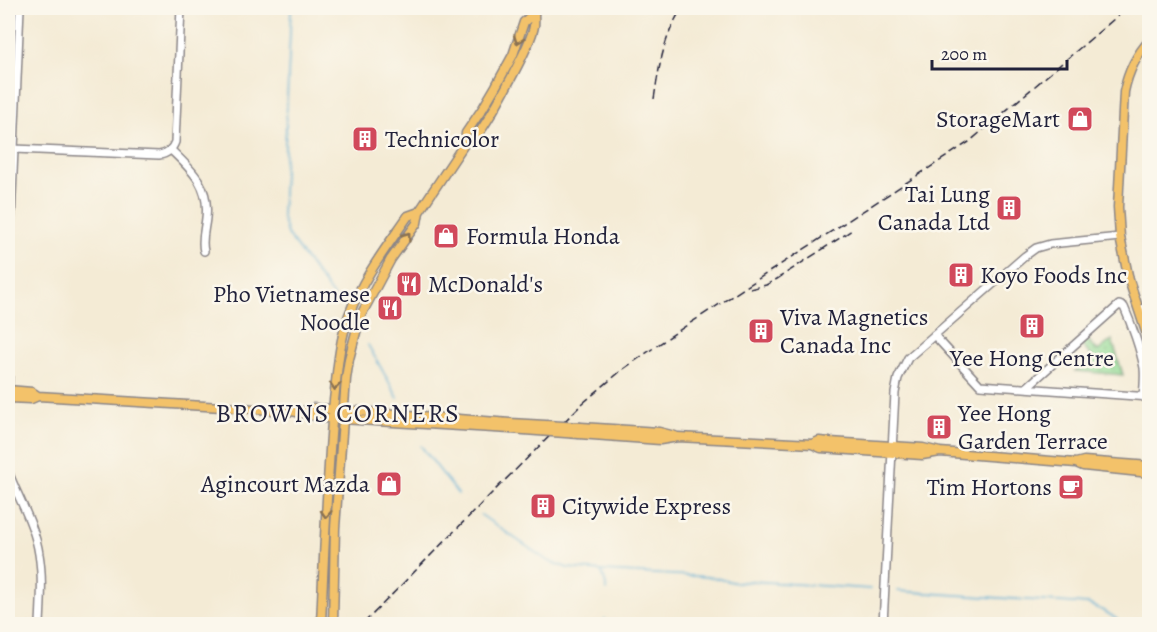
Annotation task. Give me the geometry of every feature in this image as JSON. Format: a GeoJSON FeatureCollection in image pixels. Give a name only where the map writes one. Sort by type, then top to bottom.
{"type":"FeatureCollection","features":[{"type":"Feature","properties":{"kind":"main road"},"geometry":{"type":"LineString","coordinates":[[333,624],[335,528],[344,414],[349,359],[360,317],[391,258],[417,223],[419,212],[465,143],[473,139],[491,113],[535,26],[534,10]]}},
{"type":"Feature","properties":{"kind":"main road"},"geometry":{"type":"LineString","coordinates":[[1149,40],[1132,65],[1125,92],[1118,207],[1120,237],[1129,280],[1149,344]]}},
{"type":"Feature","properties":{"kind":"main road"},"geometry":{"type":"LineString","coordinates":[[321,624],[333,414],[342,336],[362,285],[408,216],[419,212]]}},
{"type":"Feature","properties":{"kind":"main road"},"geometry":{"type":"LineString","coordinates":[[8,390],[32,392],[38,396]]}},
{"type":"Feature","properties":{"kind":"main road"},"geometry":{"type":"LineString","coordinates":[[8,398],[31,399],[38,396],[301,412],[313,408],[333,414],[580,430],[660,440],[678,437],[812,444],[821,448],[892,450],[922,455],[940,452],[1076,463],[1083,466],[1149,473]]}},
{"type":"Feature","properties":{"kind":"main road"},"geometry":{"type":"LineString","coordinates":[[1076,463],[1084,460],[1149,466]]}},
{"type":"Feature","properties":{"kind":"street"},"geometry":{"type":"LineString","coordinates":[[8,291],[14,149],[11,117],[20,8]]}},
{"type":"Feature","properties":{"kind":"street"},"geometry":{"type":"LineString","coordinates":[[14,149],[159,155],[171,150],[175,142],[181,8]]}},
{"type":"Feature","properties":{"kind":"street"},"geometry":{"type":"LineString","coordinates":[[171,150],[196,175],[203,191],[207,210],[204,251]]}},
{"type":"Feature","properties":{"kind":"street"},"geometry":{"type":"LineString","coordinates":[[883,624],[895,393],[898,378],[908,358],[1036,248],[1057,242],[1120,237]]}},
{"type":"Feature","properties":{"kind":"street"},"geometry":{"type":"LineString","coordinates":[[933,335],[980,385],[1146,397],[1144,367],[1124,307],[1119,305],[1026,388]]}},
{"type":"Feature","properties":{"kind":"street"},"geometry":{"type":"LineString","coordinates":[[1138,310],[1149,306]]}},
{"type":"Feature","properties":{"kind":"street"},"geometry":{"type":"LineString","coordinates":[[8,364],[8,398]]}},
{"type":"Feature","properties":{"kind":"street"},"geometry":{"type":"LineString","coordinates":[[8,471],[39,552],[42,578],[40,624]]}},
{"type":"Feature","properties":{"kind":"green space"},"geometry":{"type":"Polygon","coordinates":[[[1086,338],[1098,351],[1112,340],[1123,375],[1075,371],[1092,357],[1080,343],[1086,338]]]}},
{"type":"Feature","properties":{"kind":"waterway"},"geometry":{"type":"LineString","coordinates":[[291,8],[282,217],[287,234],[339,304]]}},
{"type":"Feature","properties":{"kind":"waterway"},"geometry":{"type":"LineString","coordinates":[[368,345],[398,398]]}},
{"type":"Feature","properties":{"kind":"waterway"},"geometry":{"type":"LineString","coordinates":[[421,446],[458,494]]}},
{"type":"Feature","properties":{"kind":"waterway"},"geometry":{"type":"LineString","coordinates":[[481,515],[548,561],[568,568],[711,577],[737,583],[751,581],[870,589]]}},
{"type":"Feature","properties":{"kind":"waterway"},"geometry":{"type":"LineString","coordinates":[[602,572],[606,590]]}},
{"type":"Feature","properties":{"kind":"waterway"},"geometry":{"type":"LineString","coordinates":[[898,591],[1088,604],[1106,612],[1122,624]]}},
{"type":"Feature","properties":{"kind":"waterway"},"geometry":{"type":"LineString","coordinates":[[604,624],[605,619]]}},
{"type":"Feature","properties":{"kind":"railway"},"geometry":{"type":"LineString","coordinates":[[654,99],[660,63],[667,40],[682,8]]}},
{"type":"Feature","properties":{"kind":"railway"},"geometry":{"type":"LineString","coordinates":[[363,624],[583,403],[622,370],[675,333],[969,142],[1127,8]]}},
{"type":"Feature","properties":{"kind":"railway"},"geometry":{"type":"LineString","coordinates":[[750,289],[766,285],[777,279],[852,230]]}},
{"type":"Feature","properties":{"kind":"place","name":"StorageMart"},"geometry":{"type":"Point","coordinates":[1080,119]}},
{"type":"Feature","properties":{"kind":"place","name":"Technicolor"},"geometry":{"type":"Point","coordinates":[365,139]}},
{"type":"Feature","properties":{"kind":"place","name":"Tai Lung Canada Ltd"},"geometry":{"type":"Point","coordinates":[1009,208]}},
{"type":"Feature","properties":{"kind":"place","name":"Formula Honda"},"geometry":{"type":"Point","coordinates":[446,236]}},
{"type":"Feature","properties":{"kind":"place","name":"Koyo Foods Inc"},"geometry":{"type":"Point","coordinates":[961,275]}},
{"type":"Feature","properties":{"kind":"place","name":"McDonald's"},"geometry":{"type":"Point","coordinates":[409,284]}},
{"type":"Feature","properties":{"kind":"place","name":"Pho Vietnamese Noodle"},"geometry":{"type":"Point","coordinates":[390,308]}},
{"type":"Feature","properties":{"kind":"place","name":"Yee Hong Centre"},"geometry":{"type":"Point","coordinates":[1032,326]}},
{"type":"Feature","properties":{"kind":"place","name":"Viva Magnetics Canada Inc"},"geometry":{"type":"Point","coordinates":[761,331]}},
{"type":"Feature","properties":{"kind":"place","name":"Yee Hong Garden Terrace"},"geometry":{"type":"Point","coordinates":[939,427]}},
{"type":"Feature","properties":{"kind":"place","name":"Agincourt Mazda"},"geometry":{"type":"Point","coordinates":[389,484]}},
{"type":"Feature","properties":{"kind":"place","name":"Tim Hortons"},"geometry":{"type":"Point","coordinates":[1071,487]}},
{"type":"Feature","properties":{"kind":"place","name":"Citywide Express"},"geometry":{"type":"Point","coordinates":[543,506]}},
{"type":"Feature","properties":{"kind":"district","name":"BROWNS CORNERS"},"geometry":{"type":"Point","coordinates":[338,413]}}]}
